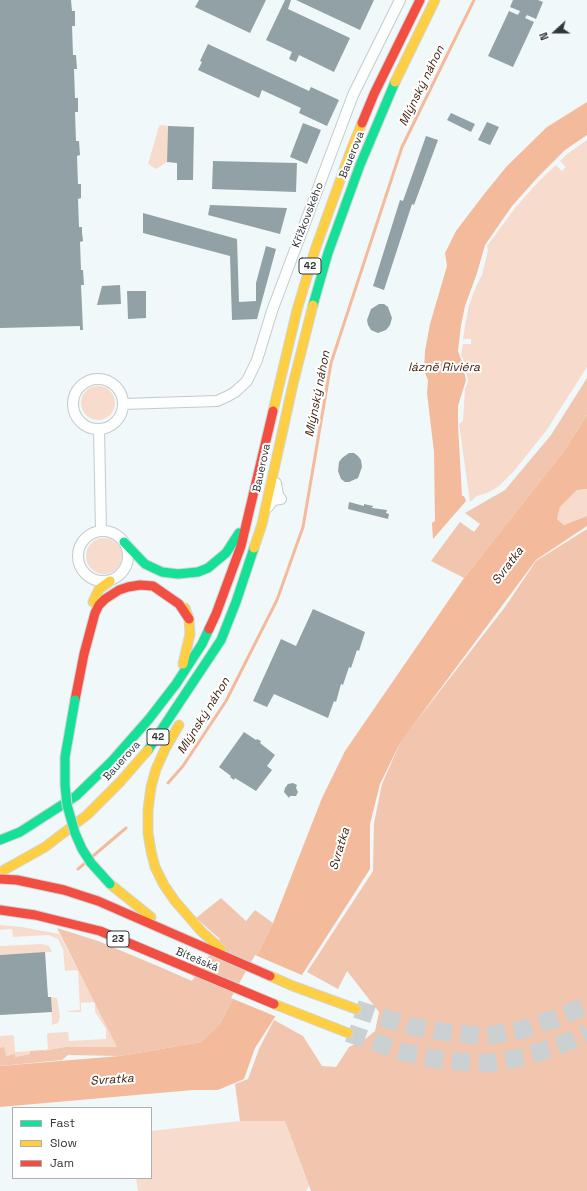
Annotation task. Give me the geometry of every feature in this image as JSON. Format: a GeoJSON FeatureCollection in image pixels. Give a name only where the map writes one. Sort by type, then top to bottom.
{"type":"FeatureCollection","features":[{"type":"Feature","properties":{"kind":"highway","name":"42"},"geometry":{"type":"LineString","coordinates":[[176,684],[202,644],[216,614],[241,546],[278,382],[315,250],[351,150],[374,94],[420,0]]}},
{"type":"Feature","properties":{"kind":"highway","name":"Bauerova"},"geometry":{"type":"LineString","coordinates":[[276,462],[309,319],[328,253],[360,165],[381,114],[401,68],[435,0]]}},
{"type":"Feature","properties":{"kind":"highway"},"geometry":{"type":"LineString","coordinates":[[124,542],[145,564],[162,572],[178,574],[198,572],[208,568],[226,553],[248,519]]}},
{"type":"Feature","properties":{"kind":"highway","name":"Bauerova"},"geometry":{"type":"LineString","coordinates":[[2,874],[45,847],[87,815],[120,782],[152,745],[221,640],[236,602],[262,524]]}},
{"type":"Feature","properties":{"kind":"highway"},"geometry":{"type":"LineString","coordinates":[[130,576],[114,579],[99,589],[90,607],[84,654],[65,757],[64,777],[67,805],[73,829],[82,849],[91,863],[110,884],[143,912],[183,938]]}},
{"type":"Feature","properties":{"kind":"highway"},"geometry":{"type":"LineString","coordinates":[[144,576],[151,577],[164,583],[176,592],[183,600],[189,619],[190,634],[186,655],[176,684]]}},
{"type":"Feature","properties":{"kind":"highway"},"geometry":{"type":"LineString","coordinates":[[84,654],[95,613],[99,605],[118,590],[140,585],[153,586],[179,604],[189,619]]}},
{"type":"Feature","properties":{"kind":"highway"},"geometry":{"type":"LineString","coordinates":[[194,697],[221,640]]}},
{"type":"Feature","properties":{"kind":"highway","name":"Bauerova"},"geometry":{"type":"LineString","coordinates":[[0,840],[20,832],[76,796],[112,761],[149,720],[176,684]]}},
{"type":"Feature","properties":{"kind":"highway"},"geometry":{"type":"LineString","coordinates":[[184,718],[165,749],[156,769],[150,792],[148,833],[155,868],[164,885],[214,948],[237,962],[356,1009]]}},
{"type":"Feature","properties":{"kind":"highway","name":"42"},"geometry":{"type":"LineString","coordinates":[[0,832],[46,816]]}},
{"type":"Feature","properties":{"kind":"highway","name":"23"},"geometry":{"type":"LineString","coordinates":[[2,874],[17,880],[64,890],[98,901],[183,938],[214,948]]}},
{"type":"Feature","properties":{"kind":"highway","name":"23"},"geometry":{"type":"LineString","coordinates":[[0,910],[35,915]]}},
{"type":"Feature","properties":{"kind":"highway"},"geometry":{"type":"LineString","coordinates":[[0,916],[35,915]]}},
{"type":"Feature","properties":{"kind":"highway","name":"Bítešská"},"geometry":{"type":"LineString","coordinates":[[35,915],[100,931],[304,1017],[348,1033]]}},
{"type":"Feature","properties":{"kind":"street","name":"Křížkovského"},"geometry":{"type":"LineString","coordinates":[[123,404],[217,400],[235,392],[246,381],[257,360],[272,311],[353,95],[400,0]]}},
{"type":"Feature","properties":{"kind":"street"},"geometry":{"type":"LineString","coordinates":[[93,379],[110,381],[116,386],[121,393],[123,404],[120,418],[107,428],[99,429],[91,428],[77,419],[73,403],[74,395],[79,387],[85,382],[93,379]]}},
{"type":"Feature","properties":{"kind":"street"},"geometry":{"type":"LineString","coordinates":[[99,429],[101,531]]}},
{"type":"Feature","properties":{"kind":"street"},"geometry":{"type":"LineString","coordinates":[[262,524],[269,505],[273,500],[281,499],[278,495],[276,487],[276,462]]}},
{"type":"Feature","properties":{"kind":"street"},"geometry":{"type":"LineString","coordinates":[[94,532],[110,532],[118,535],[124,542],[127,548],[127,564],[124,571],[114,579],[101,582],[92,580],[80,567],[78,550],[81,543],[94,532]]}},
{"type":"Feature","properties":{"kind":"shaded area"},"geometry":{"type":"Polygon","coordinates":[[[159,126],[168,126],[167,162],[156,169],[148,164],[159,126]]]}},
{"type":"Feature","properties":{"kind":"shaded area"},"geometry":{"type":"Polygon","coordinates":[[[587,140],[587,367],[546,431],[514,471],[498,487],[477,496],[470,502],[459,424],[463,421],[465,389],[468,381],[464,361],[461,355],[463,344],[471,344],[471,339],[463,339],[465,326],[469,305],[482,275],[488,250],[487,246],[515,208],[539,181],[556,165],[562,171],[566,167],[560,161],[567,154],[587,140]]]}},
{"type":"Feature","properties":{"kind":"shaded area"},"geometry":{"type":"Polygon","coordinates":[[[587,378],[587,415],[564,451],[464,578],[431,561],[460,522],[474,532],[480,524],[465,513],[505,490],[551,435],[587,378]]]}},
{"type":"Feature","properties":{"kind":"shaded area"},"geometry":{"type":"Polygon","coordinates":[[[101,386],[110,391],[114,396],[114,410],[110,415],[105,419],[95,420],[91,419],[82,410],[81,400],[82,396],[91,387],[101,386]]]}},
{"type":"Feature","properties":{"kind":"shaded area"},"geometry":{"type":"Polygon","coordinates":[[[587,489],[587,516],[564,525],[557,519],[560,507],[577,490],[587,489]]]}},
{"type":"Feature","properties":{"kind":"shaded area"},"geometry":{"type":"Polygon","coordinates":[[[587,529],[587,1191],[311,1191],[285,1121],[240,1121],[235,1084],[248,1079],[259,1049],[274,1020],[303,1036],[322,1066],[336,1067],[349,1047],[364,1040],[375,1031],[379,1012],[347,971],[338,989],[307,972],[373,871],[374,823],[382,784],[401,741],[505,607],[536,561],[587,529]]]}},
{"type":"Feature","properties":{"kind":"shaded area"},"geometry":{"type":"Polygon","coordinates":[[[104,538],[114,541],[119,546],[122,556],[119,566],[114,571],[104,574],[94,571],[89,566],[86,556],[89,546],[94,541],[104,538]]]}},
{"type":"Feature","properties":{"kind":"shaded area"},"geometry":{"type":"Polygon","coordinates":[[[221,898],[246,921],[255,910],[273,923],[219,1025],[201,1042],[120,1056],[68,1055],[62,1060],[0,1066],[0,1048],[4,1047],[6,1056],[15,1054],[15,1057],[30,1054],[30,1051],[44,1051],[65,1047],[117,1047],[57,928],[98,941],[192,981],[220,939],[196,918],[221,898]]]}},
{"type":"Feature","properties":{"kind":"shaded area"},"geometry":{"type":"Polygon","coordinates":[[[0,925],[22,927],[59,934],[78,970],[65,971],[63,949],[58,939],[48,935],[13,937],[12,929],[0,930],[0,925]]]}},
{"type":"Feature","properties":{"kind":"shaded area"},"geometry":{"type":"Polygon","coordinates":[[[42,944],[49,946],[52,952],[0,955],[0,946],[42,944]]]}},
{"type":"Feature","properties":{"kind":"shaded area"},"geometry":{"type":"Polygon","coordinates":[[[78,970],[95,1002],[81,1003],[81,1012],[68,1012],[67,1011],[80,1010],[78,970]]]}},
{"type":"Feature","properties":{"kind":"shaded area"},"geometry":{"type":"Polygon","coordinates":[[[51,997],[57,998],[60,1017],[58,1023],[52,1025],[51,997]]]}},
{"type":"Feature","properties":{"kind":"shaded area"},"geometry":{"type":"Polygon","coordinates":[[[95,1002],[117,1047],[65,1047],[44,1051],[48,1049],[48,1033],[68,1032],[69,1041],[106,1039],[106,1029],[95,1012],[95,1002]]]}},
{"type":"Feature","properties":{"kind":"shaded area"},"geometry":{"type":"Polygon","coordinates":[[[0,1036],[14,1036],[15,1052],[30,1051],[30,1054],[15,1057],[15,1055],[6,1056],[0,1048],[0,1036]]]}},
{"type":"Feature","properties":{"kind":"shaded area"},"geometry":{"type":"Polygon","coordinates":[[[240,1121],[285,1121],[309,1186],[306,1191],[138,1191],[136,1179],[152,1179],[152,1131],[240,1121]]]}},
{"type":"Feature","properties":{"kind":"water","name":"lázně Riviéra"},"geometry":{"type":"Polygon","coordinates":[[[587,102],[587,135],[565,150],[538,177],[512,206],[485,245],[465,306],[458,351],[466,380],[458,406],[458,425],[462,496],[464,496],[466,501],[433,539],[432,523],[435,521],[434,452],[427,393],[428,380],[424,371],[425,351],[430,324],[447,266],[445,253],[456,231],[507,166],[547,127],[587,102]]]}},
{"type":"Feature","properties":{"kind":"water","name":"Svratka"},"geometry":{"type":"Polygon","coordinates":[[[587,415],[587,489],[577,490],[560,507],[557,519],[564,525],[587,516],[587,526],[536,560],[400,743],[380,784],[370,824],[370,869],[255,1048],[244,1079],[218,1090],[193,1090],[0,1107],[0,1066],[120,1056],[201,1042],[219,1025],[273,923],[322,798],[345,751],[464,578],[564,451],[587,415]]]}},
{"type":"Feature","properties":{"kind":"pier"},"geometry":{"type":"Polygon","coordinates":[[[255,955],[304,976],[277,1017],[231,998],[255,955]]]}},
{"type":"Feature","properties":{"kind":"building"},"geometry":{"type":"Polygon","coordinates":[[[0,0],[71,0],[72,11],[75,11],[75,26],[72,26],[73,55],[76,55],[77,69],[74,69],[75,98],[78,98],[78,112],[75,112],[76,141],[79,141],[80,155],[77,156],[78,184],[81,184],[81,198],[78,199],[79,227],[82,227],[83,241],[80,242],[81,270],[83,270],[84,285],[81,285],[83,330],[80,330],[80,326],[0,328],[0,0]]]}},
{"type":"Feature","properties":{"kind":"building"},"geometry":{"type":"Polygon","coordinates":[[[199,0],[266,0],[250,33],[195,7],[199,0]]]}},
{"type":"Feature","properties":{"kind":"building"},"geometry":{"type":"Polygon","coordinates":[[[285,0],[291,0],[288,9],[350,38],[334,72],[299,55],[296,62],[289,59],[292,52],[266,40],[285,0]]]}},
{"type":"Feature","properties":{"kind":"building"},"geometry":{"type":"Polygon","coordinates":[[[296,0],[374,0],[360,30],[296,0]]]}},
{"type":"Feature","properties":{"kind":"building"},"geometry":{"type":"Polygon","coordinates":[[[513,0],[538,0],[543,2],[536,19],[527,15],[525,18],[534,22],[513,67],[488,56],[509,11],[518,15],[520,11],[510,7],[513,0]]]}},
{"type":"Feature","properties":{"kind":"building"},"geometry":{"type":"Polygon","coordinates":[[[208,44],[309,91],[311,87],[339,100],[327,126],[299,113],[301,108],[262,90],[259,98],[198,70],[202,62],[200,61],[208,44]]]}},
{"type":"Feature","properties":{"kind":"building"},"geometry":{"type":"Polygon","coordinates":[[[451,113],[475,124],[471,132],[447,120],[451,113]]]}},
{"type":"Feature","properties":{"kind":"building"},"geometry":{"type":"Polygon","coordinates":[[[487,122],[499,127],[490,145],[478,140],[487,122]]]}},
{"type":"Feature","properties":{"kind":"building"},"geometry":{"type":"Polygon","coordinates":[[[303,123],[321,130],[307,164],[290,157],[303,123]]]}},
{"type":"Feature","properties":{"kind":"building"},"geometry":{"type":"Polygon","coordinates":[[[168,126],[194,127],[193,180],[177,180],[177,163],[167,162],[168,126]]]}},
{"type":"Feature","properties":{"kind":"building"},"geometry":{"type":"Polygon","coordinates":[[[426,136],[438,140],[414,205],[412,204],[384,290],[373,286],[400,200],[403,201],[426,136]]]}},
{"type":"Feature","properties":{"kind":"building"},"geometry":{"type":"Polygon","coordinates":[[[213,161],[297,163],[296,192],[212,189],[213,161]]]}},
{"type":"Feature","properties":{"kind":"building"},"geometry":{"type":"Polygon","coordinates":[[[210,205],[287,208],[280,234],[208,215],[210,205]]]}},
{"type":"Feature","properties":{"kind":"building"},"geometry":{"type":"Polygon","coordinates":[[[143,213],[237,239],[239,302],[256,301],[256,283],[266,246],[276,249],[257,319],[232,320],[230,256],[143,233],[143,213]]]}},
{"type":"Feature","properties":{"kind":"building"},"geometry":{"type":"Polygon","coordinates":[[[120,285],[121,304],[97,305],[102,286],[120,285]]]}},
{"type":"Feature","properties":{"kind":"building"},"geometry":{"type":"Polygon","coordinates":[[[127,291],[146,291],[146,318],[128,319],[127,291]]]}},
{"type":"Feature","properties":{"kind":"building"},"geometry":{"type":"Polygon","coordinates":[[[379,304],[384,304],[388,307],[392,318],[390,325],[386,330],[378,333],[371,330],[367,320],[371,309],[379,304]]]}},
{"type":"Feature","properties":{"kind":"building"},"geometry":{"type":"Polygon","coordinates":[[[349,453],[354,453],[358,456],[361,460],[362,467],[358,478],[345,482],[341,479],[338,471],[339,462],[349,453]]]}},
{"type":"Feature","properties":{"kind":"building"},"geometry":{"type":"Polygon","coordinates":[[[349,502],[387,510],[386,513],[389,514],[388,519],[348,509],[349,502]]]}},
{"type":"Feature","properties":{"kind":"building"},"geometry":{"type":"Polygon","coordinates":[[[313,609],[365,632],[359,651],[357,650],[343,685],[341,684],[336,702],[334,701],[328,718],[274,694],[267,707],[253,701],[281,639],[296,646],[313,609]]]}},
{"type":"Feature","properties":{"kind":"building"},"geometry":{"type":"Polygon","coordinates":[[[244,732],[256,740],[261,741],[260,743],[275,755],[267,766],[272,770],[256,791],[235,778],[234,780],[219,767],[244,732]]]}},
{"type":"Feature","properties":{"kind":"building"},"geometry":{"type":"Polygon","coordinates":[[[293,783],[297,785],[296,788],[298,792],[296,796],[290,796],[289,798],[284,792],[288,784],[293,783]]]}},
{"type":"Feature","properties":{"kind":"building"},"geometry":{"type":"Polygon","coordinates":[[[45,952],[48,997],[51,997],[52,1012],[0,1015],[0,955],[45,952]]]}},
{"type":"Feature","properties":{"kind":"waterway","name":"Mlýnský náhon"},"geometry":{"type":"LineString","coordinates":[[168,783],[183,766],[226,701],[277,600],[303,527],[331,363],[402,147],[474,0]]}},
{"type":"Feature","properties":{"kind":"waterway","name":"Mlýnský náhon"},"geometry":{"type":"LineString","coordinates":[[93,856],[126,828]]}},
{"type":"Feature","properties":{"kind":"waterway","name":"Mlýnský náhon"},"geometry":{"type":"LineString","coordinates":[[78,869],[84,864]]}},
{"type":"Feature","properties":{"kind":"tunnel"},"geometry":{"type":"LineString","coordinates":[[356,1009],[409,1026],[450,1033],[485,1036],[521,1030],[557,1018],[587,1005]]}},
{"type":"Feature","properties":{"kind":"tunnel"},"geometry":{"type":"LineString","coordinates":[[348,1033],[403,1052],[445,1061],[488,1063],[524,1057],[562,1044],[587,1033]]}},
{"type":"Feature","properties":{"kind":"traffic: fast"},"geometry":{"type":"LineString","coordinates":[[313,305],[328,253],[360,165],[395,82]]}},
{"type":"Feature","properties":{"kind":"traffic: fast"},"geometry":{"type":"LineString","coordinates":[[124,542],[145,564],[162,572],[178,574],[198,572],[208,568],[226,553],[239,533]]}},
{"type":"Feature","properties":{"kind":"traffic: fast"},"geometry":{"type":"LineString","coordinates":[[148,750],[221,640],[236,602],[254,548]]}},
{"type":"Feature","properties":{"kind":"traffic: fast"},"geometry":{"type":"LineString","coordinates":[[0,840],[20,832],[76,796],[112,761],[149,719],[176,684],[202,644],[209,629]]}},
{"type":"Feature","properties":{"kind":"traffic: fast"},"geometry":{"type":"LineString","coordinates":[[75,700],[65,757],[67,805],[75,833],[82,849],[91,863],[110,884]]}},
{"type":"Feature","properties":{"kind":"traffic: slow"},"geometry":{"type":"LineString","coordinates":[[395,82],[435,0]]}},
{"type":"Feature","properties":{"kind":"traffic: slow"},"geometry":{"type":"LineString","coordinates":[[273,411],[297,310],[315,250],[362,123]]}},
{"type":"Feature","properties":{"kind":"traffic: slow"},"geometry":{"type":"LineString","coordinates":[[254,548],[262,524],[293,384],[313,305]]}},
{"type":"Feature","properties":{"kind":"traffic: slow"},"geometry":{"type":"LineString","coordinates":[[93,602],[99,589],[110,581]]}},
{"type":"Feature","properties":{"kind":"traffic: slow"},"geometry":{"type":"LineString","coordinates":[[183,664],[190,634],[189,619],[185,608]]}},
{"type":"Feature","properties":{"kind":"traffic: slow"},"geometry":{"type":"LineString","coordinates":[[179,725],[165,749],[156,769],[151,787],[148,810],[148,833],[151,851],[155,867],[164,885],[175,901],[201,931],[221,949]]}},
{"type":"Feature","properties":{"kind":"traffic: slow"},"geometry":{"type":"LineString","coordinates":[[4,870],[45,847],[87,815],[120,782],[148,750]]}},
{"type":"Feature","properties":{"kind":"traffic: slow"},"geometry":{"type":"LineString","coordinates":[[110,884],[151,917]]}},
{"type":"Feature","properties":{"kind":"traffic: slow"},"geometry":{"type":"LineString","coordinates":[[270,976],[356,1009]]}},
{"type":"Feature","properties":{"kind":"traffic: slow"},"geometry":{"type":"LineString","coordinates":[[274,1004],[348,1033]]}},
{"type":"Feature","properties":{"kind":"traffic: jam"},"geometry":{"type":"LineString","coordinates":[[362,123],[374,94],[420,0]]}},
{"type":"Feature","properties":{"kind":"traffic: jam"},"geometry":{"type":"LineString","coordinates":[[209,629],[241,546],[273,411]]}},
{"type":"Feature","properties":{"kind":"traffic: jam"},"geometry":{"type":"LineString","coordinates":[[75,700],[84,654],[95,613],[99,605],[105,599],[119,590],[128,587],[140,585],[153,586],[179,604],[189,619]]}},
{"type":"Feature","properties":{"kind":"traffic: jam"},"geometry":{"type":"LineString","coordinates":[[0,879],[17,880],[64,890],[98,901],[270,976]]}},
{"type":"Feature","properties":{"kind":"traffic: jam"},"geometry":{"type":"LineString","coordinates":[[0,910],[35,915],[100,931],[274,1004]]}}]}
